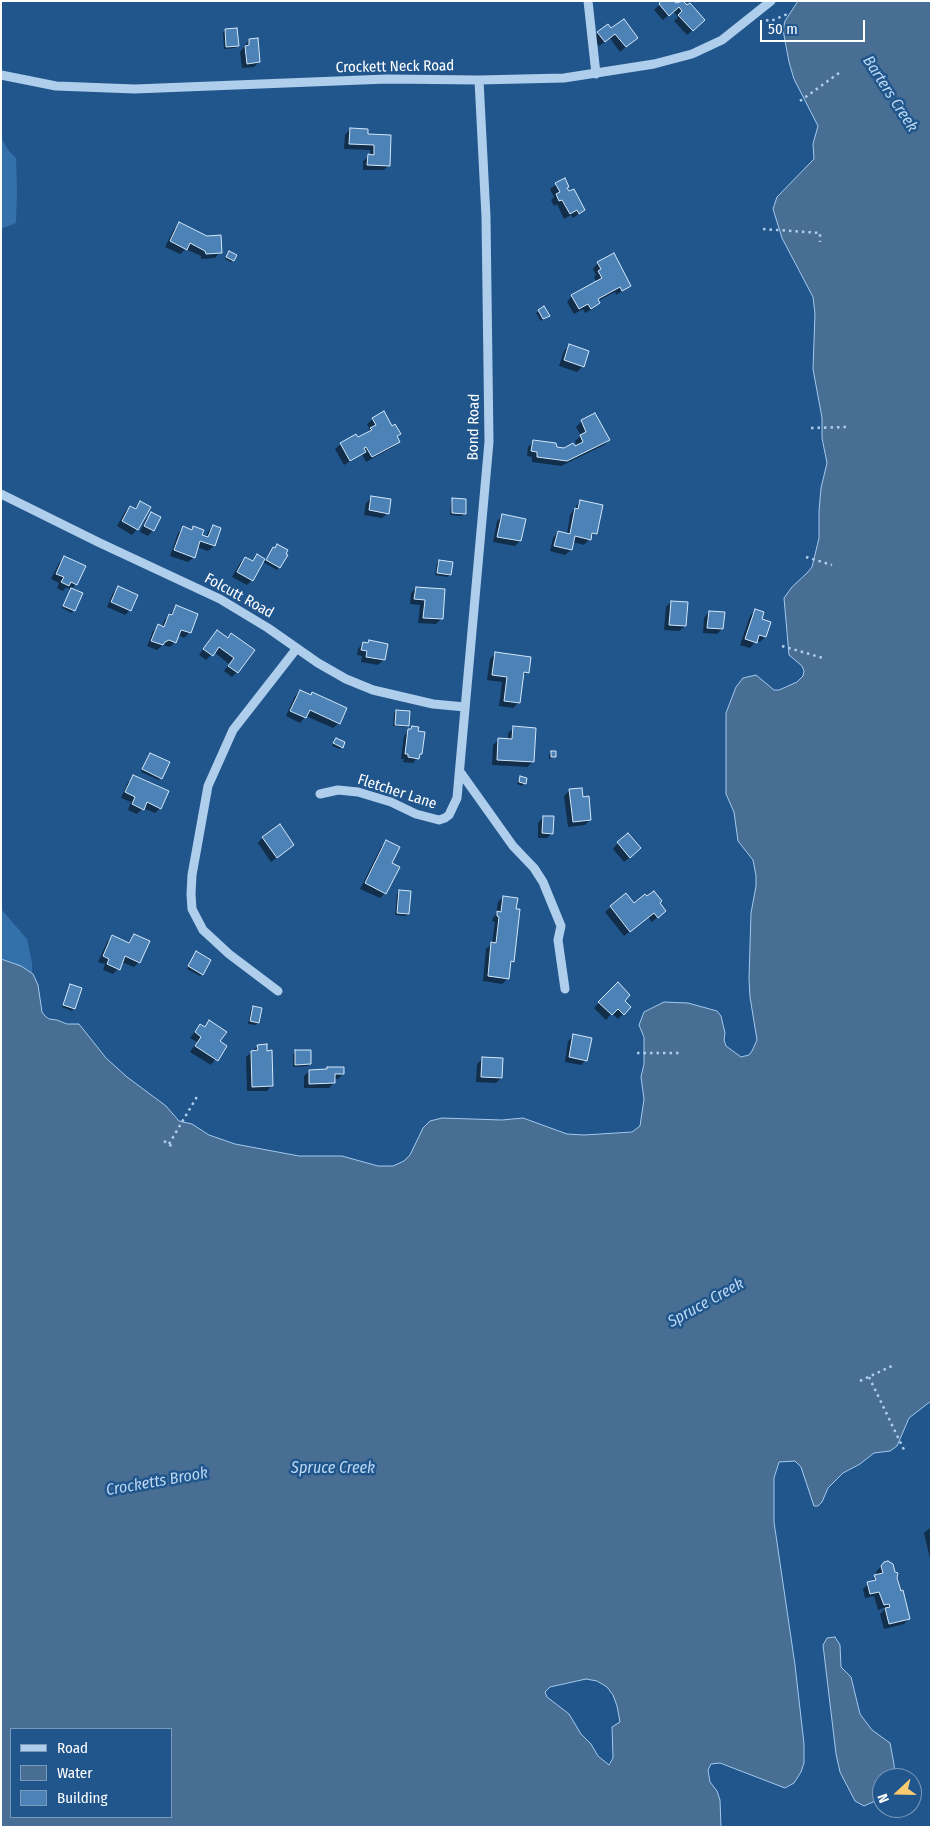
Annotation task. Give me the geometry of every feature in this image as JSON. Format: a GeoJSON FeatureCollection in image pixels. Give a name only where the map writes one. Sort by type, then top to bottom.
{"type":"FeatureCollection","features":[{"type":"Feature","properties":{"kind":"street"},"geometry":{"type":"LineString","coordinates":[[588,1],[596,74]]}},
{"type":"Feature","properties":{"kind":"street","name":"Crockett Neck Road"},"geometry":{"type":"LineString","coordinates":[[1,75],[56,86],[135,89],[387,79],[479,80],[564,78],[654,64],[692,54],[722,40],[771,1]]}},
{"type":"Feature","properties":{"kind":"street","name":"Bond Road"},"geometry":{"type":"LineString","coordinates":[[460,773],[489,442],[486,217],[479,80]]}},
{"type":"Feature","properties":{"kind":"street","name":"Folcutt Road"},"geometry":{"type":"LineString","coordinates":[[1,494],[220,599],[255,619],[334,672],[373,690],[433,704],[465,707]]}},
{"type":"Feature","properties":{"kind":"street"},"geometry":{"type":"LineString","coordinates":[[278,991],[229,954],[204,930],[192,909],[192,875],[208,786],[233,730],[297,648]]}},
{"type":"Feature","properties":{"kind":"street"},"geometry":{"type":"LineString","coordinates":[[460,773],[508,839],[534,868],[543,882],[561,926],[558,940],[565,989]]}},
{"type":"Feature","properties":{"kind":"street","name":"Fletcher Lane"},"geometry":{"type":"LineString","coordinates":[[320,794],[338,790],[358,792],[391,802],[416,814],[439,820],[445,818],[453,810],[457,798],[460,773]]}},
{"type":"Feature","properties":{"kind":"path"},"geometry":{"type":"LineString","coordinates":[[749,19],[771,20],[790,13]]}},
{"type":"Feature","properties":{"kind":"path"},"geometry":{"type":"LineString","coordinates":[[800,101],[839,73]]}},
{"type":"Feature","properties":{"kind":"path"},"geometry":{"type":"LineString","coordinates":[[763,229],[820,233],[820,242]]}},
{"type":"Feature","properties":{"kind":"path"},"geometry":{"type":"LineString","coordinates":[[811,428],[846,428]]}},
{"type":"Feature","properties":{"kind":"path"},"geometry":{"type":"LineString","coordinates":[[806,557],[832,565]]}},
{"type":"Feature","properties":{"kind":"path"},"geometry":{"type":"LineString","coordinates":[[782,646],[823,658]]}},
{"type":"Feature","properties":{"kind":"path"},"geometry":{"type":"LineString","coordinates":[[637,1052],[680,1053]]}},
{"type":"Feature","properties":{"kind":"path"},"geometry":{"type":"LineString","coordinates":[[169,1144],[198,1095]]}},
{"type":"Feature","properties":{"kind":"path"},"geometry":{"type":"LineString","coordinates":[[164,1141],[173,1147]]}},
{"type":"Feature","properties":{"kind":"path"},"geometry":{"type":"LineString","coordinates":[[860,1381],[894,1365]]}},
{"type":"Feature","properties":{"kind":"path"},"geometry":{"type":"LineString","coordinates":[[869,1377],[905,1452]]}},
{"type":"Feature","properties":{"kind":"shaded area"},"geometry":{"type":"Polygon","coordinates":[[[1,138],[16,158],[17,191],[16,223],[3,228],[1,228],[1,138]]]}},
{"type":"Feature","properties":{"kind":"shaded area"},"geometry":{"type":"Polygon","coordinates":[[[1,909],[27,939],[32,963],[32,974],[21,966],[1,959],[1,909]]]}},
{"type":"Feature","properties":{"kind":"water","name":"Spruce Creek"},"geometry":{"type":"Polygon","coordinates":[[[798,1],[931,1],[931,1401],[909,1418],[897,1446],[890,1451],[874,1453],[860,1464],[843,1473],[828,1488],[822,1502],[818,1506],[814,1506],[801,1467],[795,1461],[779,1462],[774,1478],[774,1522],[795,1665],[804,1744],[804,1763],[801,1772],[794,1783],[785,1788],[720,1763],[711,1764],[708,1770],[710,1782],[717,1791],[720,1800],[721,1827],[1,1827],[1,959],[21,966],[33,974],[38,985],[42,1012],[45,1016],[67,1024],[79,1024],[106,1058],[127,1077],[166,1106],[179,1121],[192,1124],[209,1135],[235,1144],[299,1156],[342,1156],[378,1166],[393,1166],[404,1161],[410,1155],[423,1128],[430,1121],[442,1118],[502,1120],[523,1118],[567,1134],[584,1135],[632,1132],[640,1126],[644,1099],[641,1077],[644,1064],[644,1037],[639,1025],[644,1012],[664,1002],[688,1003],[717,1011],[721,1016],[726,1046],[741,1057],[749,1055],[757,1040],[749,979],[751,913],[756,876],[753,860],[738,841],[734,812],[726,794],[726,713],[736,687],[743,678],[756,675],[774,690],[779,690],[797,682],[803,676],[802,666],[789,655],[784,598],[812,567],[819,538],[821,488],[827,463],[822,438],[822,418],[813,369],[815,314],[813,297],[782,238],[773,209],[777,197],[814,159],[813,144],[818,126],[794,79],[783,30],[785,21],[798,1]],[[586,1679],[550,1687],[545,1692],[547,1697],[569,1714],[598,1756],[609,1765],[613,1758],[612,1727],[620,1722],[613,1695],[607,1687],[597,1681],[586,1679]]]}},
{"type":"Feature","properties":{"kind":"water"},"geometry":{"type":"Polygon","coordinates":[[[835,1637],[840,1645],[841,1667],[851,1677],[860,1714],[872,1730],[890,1743],[894,1768],[872,1768],[872,1802],[864,1806],[855,1801],[840,1772],[836,1754],[823,1645],[827,1638],[835,1637]]]}},
{"type":"Feature","properties":{"kind":"building"},"geometry":{"type":"Polygon","coordinates":[[[661,1],[674,1],[676,3],[683,1],[687,5],[690,3],[705,20],[693,31],[678,15],[682,11],[679,7],[669,16],[659,4],[661,1]]]}},
{"type":"Feature","properties":{"kind":"building"},"geometry":{"type":"Polygon","coordinates":[[[624,19],[638,38],[626,47],[615,34],[605,42],[597,32],[608,24],[611,28],[624,19]]]}},
{"type":"Feature","properties":{"kind":"building"},"geometry":{"type":"Polygon","coordinates":[[[237,28],[239,46],[226,47],[225,29],[237,28]]]}},
{"type":"Feature","properties":{"kind":"building"},"geometry":{"type":"Polygon","coordinates":[[[258,38],[260,62],[247,64],[245,46],[249,45],[249,39],[258,38]]]}},
{"type":"Feature","properties":{"kind":"building"},"geometry":{"type":"Polygon","coordinates":[[[350,128],[368,129],[368,134],[391,135],[390,166],[367,165],[368,154],[374,155],[374,145],[349,144],[350,128]]]}},
{"type":"Feature","properties":{"kind":"building"},"geometry":{"type":"Polygon","coordinates":[[[565,178],[569,187],[567,188],[569,191],[574,189],[585,210],[579,214],[577,210],[570,214],[562,200],[559,201],[556,194],[560,192],[555,183],[565,178]]]}},
{"type":"Feature","properties":{"kind":"building"},"geometry":{"type":"Polygon","coordinates":[[[179,222],[207,236],[221,235],[222,253],[206,254],[205,251],[190,243],[187,250],[170,241],[179,222]]]}},
{"type":"Feature","properties":{"kind":"building"},"geometry":{"type":"Polygon","coordinates":[[[229,251],[237,255],[234,261],[226,257],[229,251]]]}},
{"type":"Feature","properties":{"kind":"building"},"geometry":{"type":"Polygon","coordinates":[[[614,253],[631,286],[622,291],[620,287],[598,299],[600,303],[591,309],[588,304],[579,309],[571,295],[602,278],[598,271],[601,269],[597,262],[614,253]]]}},
{"type":"Feature","properties":{"kind":"building"},"geometry":{"type":"Polygon","coordinates":[[[544,306],[550,316],[543,319],[538,310],[544,306]]]}},
{"type":"Feature","properties":{"kind":"building"},"geometry":{"type":"Polygon","coordinates":[[[569,344],[589,351],[584,367],[564,360],[569,344]]]}},
{"type":"Feature","properties":{"kind":"building"},"geometry":{"type":"Polygon","coordinates":[[[384,411],[392,426],[395,424],[401,434],[397,436],[400,442],[372,457],[366,447],[364,448],[366,452],[350,461],[340,443],[356,434],[358,437],[372,430],[370,428],[376,425],[372,418],[384,411]]]}},
{"type":"Feature","properties":{"kind":"building"},"geometry":{"type":"Polygon","coordinates":[[[595,413],[610,440],[567,461],[537,457],[537,452],[531,451],[533,440],[556,443],[557,447],[564,448],[573,443],[575,446],[583,442],[580,435],[586,432],[581,420],[595,413]]]}},
{"type":"Feature","properties":{"kind":"building"},"geometry":{"type":"Polygon","coordinates":[[[371,496],[391,499],[389,514],[369,510],[371,496]]]}},
{"type":"Feature","properties":{"kind":"building"},"geometry":{"type":"Polygon","coordinates":[[[452,498],[466,499],[466,514],[452,513],[452,498]]]}},
{"type":"Feature","properties":{"kind":"building"},"geometry":{"type":"Polygon","coordinates":[[[580,500],[603,505],[597,534],[592,533],[591,540],[575,536],[572,550],[554,546],[558,531],[570,534],[575,508],[578,509],[580,500]]]}},
{"type":"Feature","properties":{"kind":"building"},"geometry":{"type":"Polygon","coordinates":[[[140,501],[151,507],[138,530],[122,521],[130,506],[136,509],[140,501]]]}},
{"type":"Feature","properties":{"kind":"building"},"geometry":{"type":"Polygon","coordinates":[[[151,512],[161,517],[154,531],[144,526],[151,512]]]}},
{"type":"Feature","properties":{"kind":"building"},"geometry":{"type":"Polygon","coordinates":[[[502,514],[526,519],[521,541],[497,537],[502,514]]]}},
{"type":"Feature","properties":{"kind":"building"},"geometry":{"type":"Polygon","coordinates":[[[213,525],[221,528],[215,546],[200,541],[195,558],[174,550],[183,526],[192,530],[193,526],[204,530],[202,535],[208,537],[213,525]]]}},
{"type":"Feature","properties":{"kind":"building"},"geometry":{"type":"Polygon","coordinates":[[[277,544],[288,550],[286,554],[288,555],[280,568],[266,560],[273,547],[275,548],[277,544]]]}},
{"type":"Feature","properties":{"kind":"building"},"geometry":{"type":"Polygon","coordinates":[[[257,554],[265,559],[253,581],[237,572],[245,557],[253,561],[257,554]]]}},
{"type":"Feature","properties":{"kind":"building"},"geometry":{"type":"Polygon","coordinates":[[[64,556],[86,566],[77,585],[71,582],[69,586],[61,582],[64,577],[56,574],[64,556]]]}},
{"type":"Feature","properties":{"kind":"building"},"geometry":{"type":"Polygon","coordinates":[[[439,560],[453,562],[451,575],[437,573],[439,560]]]}},
{"type":"Feature","properties":{"kind":"building"},"geometry":{"type":"Polygon","coordinates":[[[118,586],[138,595],[131,611],[111,602],[118,586]]]}},
{"type":"Feature","properties":{"kind":"building"},"geometry":{"type":"Polygon","coordinates":[[[416,587],[445,589],[443,619],[423,618],[425,600],[414,599],[416,587]]]}},
{"type":"Feature","properties":{"kind":"building"},"geometry":{"type":"Polygon","coordinates":[[[71,588],[83,593],[75,611],[63,606],[71,588]]]}},
{"type":"Feature","properties":{"kind":"building"},"geometry":{"type":"Polygon","coordinates":[[[671,601],[688,602],[686,626],[669,625],[671,601]]]}},
{"type":"Feature","properties":{"kind":"building"},"geometry":{"type":"Polygon","coordinates":[[[176,605],[198,614],[191,633],[181,630],[176,643],[169,640],[163,645],[151,641],[158,624],[164,627],[169,614],[172,615],[176,605]]]}},
{"type":"Feature","properties":{"kind":"building"},"geometry":{"type":"Polygon","coordinates":[[[755,609],[764,612],[762,619],[771,622],[766,637],[759,635],[757,643],[745,639],[755,609]]]}},
{"type":"Feature","properties":{"kind":"building"},"geometry":{"type":"Polygon","coordinates":[[[709,611],[725,612],[723,629],[707,628],[709,611]]]}},
{"type":"Feature","properties":{"kind":"building"},"geometry":{"type":"Polygon","coordinates":[[[217,630],[228,638],[231,633],[255,650],[238,673],[228,666],[234,658],[219,647],[213,656],[203,649],[217,630]]]}},
{"type":"Feature","properties":{"kind":"building"},"geometry":{"type":"Polygon","coordinates":[[[369,640],[388,644],[385,660],[366,657],[367,651],[361,650],[363,642],[368,643],[369,640]]]}},
{"type":"Feature","properties":{"kind":"building"},"geometry":{"type":"Polygon","coordinates":[[[495,652],[531,657],[529,673],[524,672],[520,703],[504,701],[507,677],[492,675],[495,652]]]}},
{"type":"Feature","properties":{"kind":"building"},"geometry":{"type":"Polygon","coordinates":[[[300,690],[311,695],[312,692],[347,708],[340,724],[310,710],[306,718],[290,711],[300,690]]]}},
{"type":"Feature","properties":{"kind":"building"},"geometry":{"type":"Polygon","coordinates":[[[396,710],[410,711],[409,726],[395,725],[396,710]]]}},
{"type":"Feature","properties":{"kind":"building"},"geometry":{"type":"Polygon","coordinates":[[[412,726],[419,727],[418,731],[425,732],[422,754],[420,754],[419,759],[408,757],[408,754],[405,754],[408,729],[411,729],[412,726]]]}},
{"type":"Feature","properties":{"kind":"building"},"geometry":{"type":"Polygon","coordinates":[[[513,726],[536,728],[534,762],[497,760],[498,738],[512,739],[513,726]]]}},
{"type":"Feature","properties":{"kind":"building"},"geometry":{"type":"Polygon","coordinates":[[[336,738],[345,742],[343,748],[333,743],[336,738]]]}},
{"type":"Feature","properties":{"kind":"building"},"geometry":{"type":"Polygon","coordinates":[[[551,751],[556,751],[556,757],[551,757],[551,751]]]}},
{"type":"Feature","properties":{"kind":"building"},"geometry":{"type":"Polygon","coordinates":[[[150,753],[170,762],[162,779],[142,769],[150,753]]]}},
{"type":"Feature","properties":{"kind":"building"},"geometry":{"type":"Polygon","coordinates":[[[133,775],[169,791],[161,809],[147,802],[144,810],[132,804],[135,797],[125,792],[133,775]]]}},
{"type":"Feature","properties":{"kind":"building"},"geometry":{"type":"Polygon","coordinates":[[[520,776],[527,778],[526,784],[519,782],[520,776]]]}},
{"type":"Feature","properties":{"kind":"building"},"geometry":{"type":"Polygon","coordinates":[[[582,788],[583,797],[589,796],[591,820],[573,822],[569,789],[582,788]]]}},
{"type":"Feature","properties":{"kind":"building"},"geometry":{"type":"Polygon","coordinates":[[[543,816],[554,816],[553,834],[542,833],[543,816]]]}},
{"type":"Feature","properties":{"kind":"building"},"geometry":{"type":"Polygon","coordinates":[[[280,824],[294,845],[277,858],[262,837],[280,824]]]}},
{"type":"Feature","properties":{"kind":"building"},"geometry":{"type":"Polygon","coordinates":[[[628,833],[641,848],[630,858],[617,842],[628,833]]]}},
{"type":"Feature","properties":{"kind":"building"},"geometry":{"type":"Polygon","coordinates":[[[386,840],[400,847],[392,863],[400,867],[386,894],[365,883],[386,840]]]}},
{"type":"Feature","properties":{"kind":"building"},"geometry":{"type":"Polygon","coordinates":[[[399,890],[411,891],[409,914],[397,913],[399,890]]]}},
{"type":"Feature","properties":{"kind":"building"},"geometry":{"type":"Polygon","coordinates":[[[654,891],[662,901],[660,903],[666,911],[658,918],[654,913],[630,932],[610,906],[626,893],[634,903],[645,894],[647,896],[654,891]]]}},
{"type":"Feature","properties":{"kind":"building"},"geometry":{"type":"Polygon","coordinates":[[[503,896],[518,898],[516,909],[520,909],[514,962],[511,961],[509,979],[488,976],[491,942],[496,943],[499,917],[497,916],[497,911],[501,912],[503,896]]]}},
{"type":"Feature","properties":{"kind":"building"},"geometry":{"type":"Polygon","coordinates":[[[134,934],[150,941],[140,963],[125,956],[120,970],[107,964],[109,959],[103,956],[112,935],[129,943],[134,934]]]}},
{"type":"Feature","properties":{"kind":"building"},"geometry":{"type":"Polygon","coordinates":[[[196,951],[211,960],[203,975],[188,966],[196,951]]]}},
{"type":"Feature","properties":{"kind":"building"},"geometry":{"type":"Polygon","coordinates":[[[618,982],[630,995],[625,1001],[631,1007],[624,1015],[618,1009],[612,1015],[598,1002],[618,982]]]}},
{"type":"Feature","properties":{"kind":"building"},"geometry":{"type":"Polygon","coordinates":[[[70,984],[82,988],[75,1009],[63,1005],[70,984]]]}},
{"type":"Feature","properties":{"kind":"building"},"geometry":{"type":"Polygon","coordinates":[[[253,1006],[262,1008],[259,1023],[250,1021],[253,1006]]]}},
{"type":"Feature","properties":{"kind":"building"},"geometry":{"type":"Polygon","coordinates":[[[209,1020],[227,1032],[220,1041],[227,1046],[218,1061],[195,1046],[201,1037],[195,1032],[200,1024],[205,1027],[209,1020]]]}},
{"type":"Feature","properties":{"kind":"building"},"geometry":{"type":"Polygon","coordinates":[[[573,1034],[592,1038],[587,1061],[569,1057],[573,1034]]]}},
{"type":"Feature","properties":{"kind":"building"},"geometry":{"type":"Polygon","coordinates":[[[267,1044],[267,1051],[272,1050],[273,1086],[252,1087],[251,1051],[258,1050],[257,1045],[267,1044]]]}},
{"type":"Feature","properties":{"kind":"building"},"geometry":{"type":"Polygon","coordinates":[[[295,1050],[311,1050],[311,1064],[295,1065],[295,1050]]]}},
{"type":"Feature","properties":{"kind":"building"},"geometry":{"type":"Polygon","coordinates":[[[482,1057],[503,1058],[502,1078],[481,1077],[482,1057]]]}},
{"type":"Feature","properties":{"kind":"building"},"geometry":{"type":"Polygon","coordinates":[[[327,1067],[344,1067],[344,1074],[335,1074],[335,1083],[309,1084],[309,1070],[327,1069],[327,1067]]]}},
{"type":"Feature","properties":{"kind":"building"},"geometry":{"type":"Polygon","coordinates":[[[888,1561],[893,1564],[895,1572],[898,1573],[897,1578],[901,1591],[903,1590],[910,1619],[889,1624],[885,1608],[890,1607],[889,1604],[884,1605],[879,1592],[870,1594],[867,1582],[876,1580],[874,1575],[883,1573],[881,1566],[884,1562],[888,1561]]]}},
{"type":"Feature","properties":{"kind":"water label","name":"Barters Creek"},"geometry":{"type":"Point","coordinates":[890,94]}},
{"type":"Feature","properties":{"kind":"water label","name":"Crocketts Brook"},"geometry":{"type":"Point","coordinates":[157,1482]}}]}
